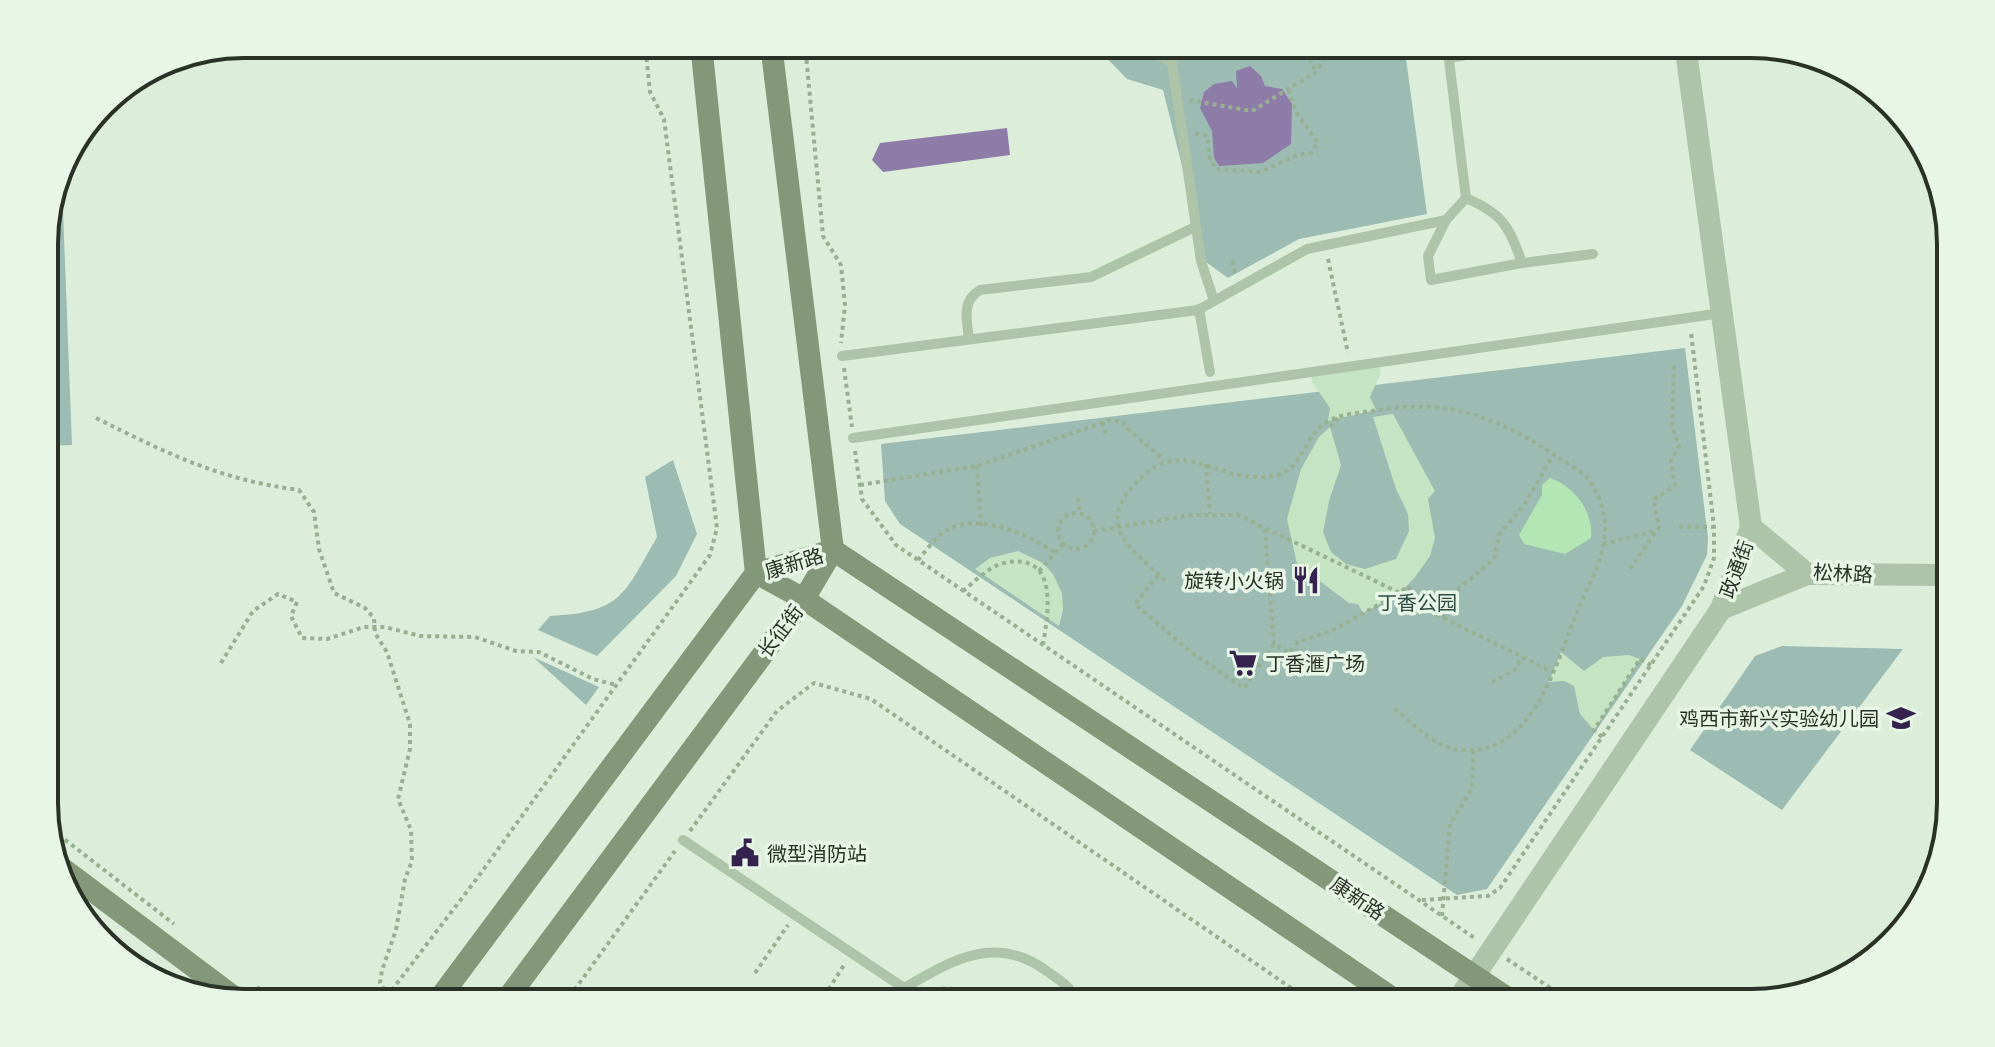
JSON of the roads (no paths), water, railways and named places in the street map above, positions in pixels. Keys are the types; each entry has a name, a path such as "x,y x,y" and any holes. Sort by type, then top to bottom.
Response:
{"main road":[{"path":"446,989 756,573 702,58"},
{"path":"773,58 833,550"},
{"name":"康新路","path":"756,573 833,550 1494,989"},
{"name":"长征街","path":"514,989 804,599 833,550"},
{"name":"康新路","path":"756,573 804,599 1379,989"},
{"path":"73,875 242,989"}],"street":[{"name":"政通街","path":"1465,989 1721,609 1751,527 1687,58"},
{"name":"松林路","path":"1751,527 1807,574 1937,575"},
{"path":"1721,609 1807,574"}],"lane":[{"path":"1164,58 1172,63 1195,227 1214,301"},
{"path":"1448,58 1466,198 1446,220 1428,256 1431,280 1593,254"},
{"path":"1466,198 1490,209 1509,227 1522,263"},
{"path":"842,356 1199,309 1307,249 1446,220"},
{"path":"969,339 966,306 972,295 980,290 1091,277 1195,227"},
{"path":"1199,309 1210,372"},
{"path":"853,438 1722,313"},
{"path":"683,840 904,988 951,963 989,950 1034,961 1070,989"}],"place":[{"name":"旋转小火锅","path":"1306,580"},
{"name":"丁香滙广场","path":"1243,663"},
{"name":"鸡西市新兴实验幼儿园","path":"1901,718"},
{"name":"微型消防站","path":"745,853"}],"park label":[{"name":"丁香公园","path":"1417,602"}]}
